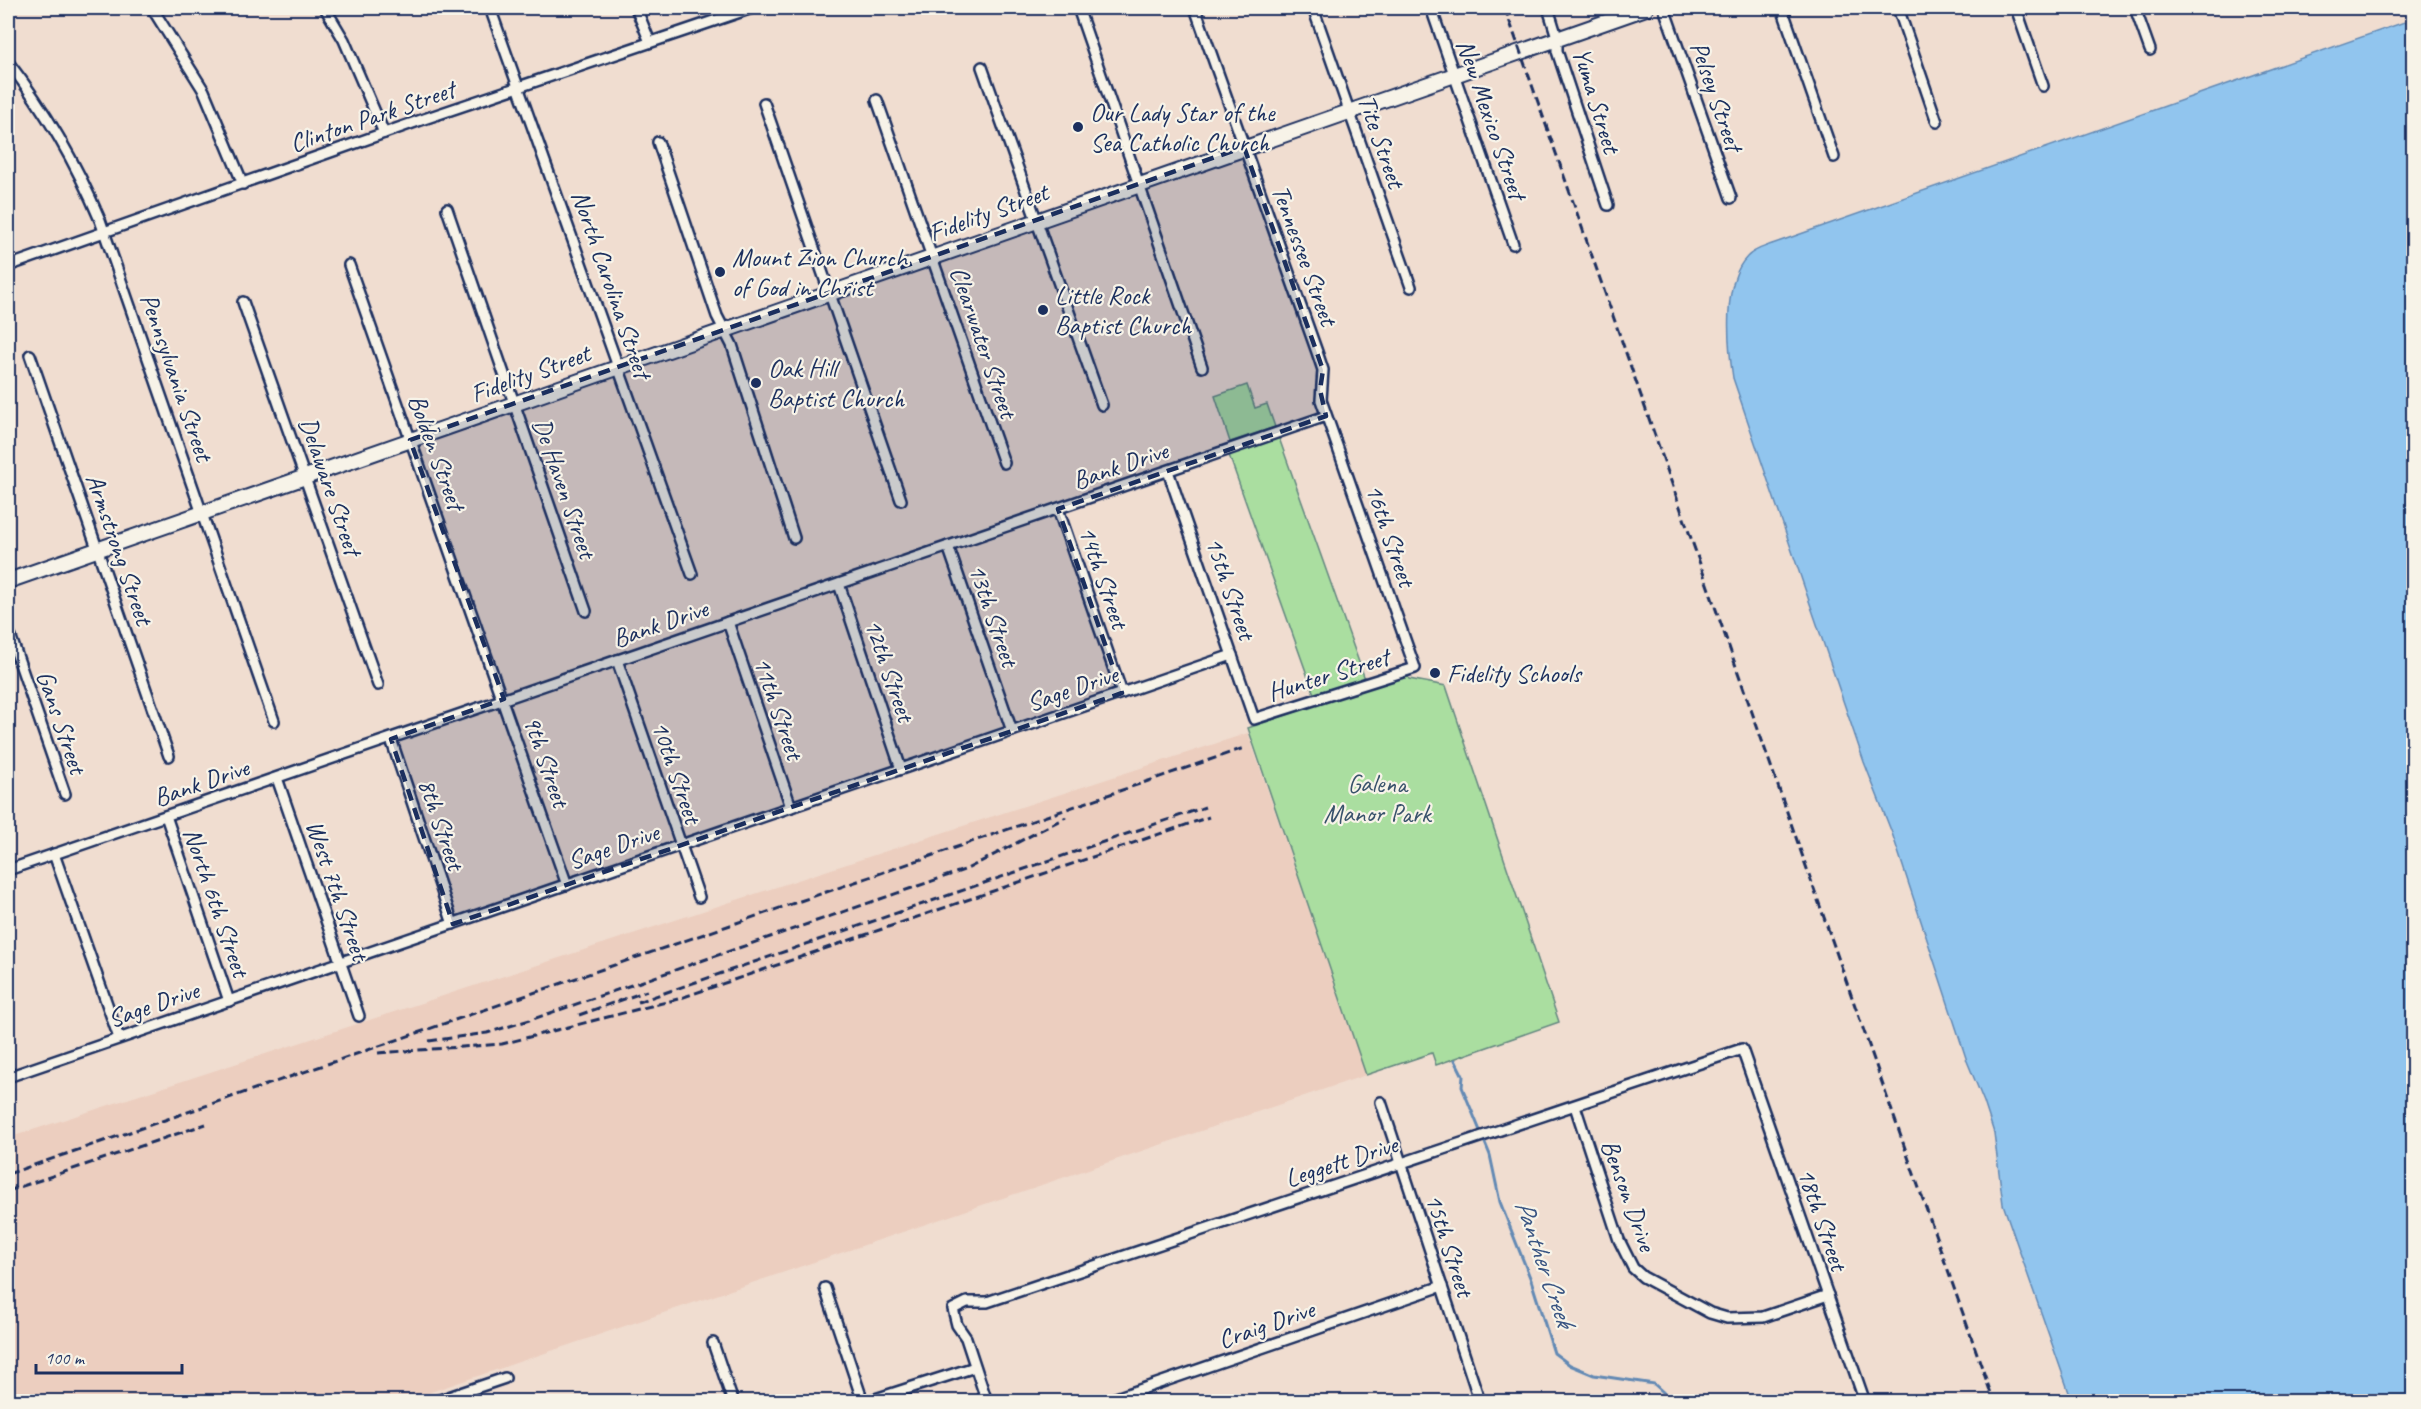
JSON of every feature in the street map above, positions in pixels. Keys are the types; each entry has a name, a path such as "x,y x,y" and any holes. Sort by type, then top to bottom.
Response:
{"main road":[{"name":"Fidelity Street","path":"8,581 1244,147 1455,76 1557,37 1646,8"}],"street":[{"path":"152,8 204,91 243,184"},
{"path":"325,8 344,40 384,133"},
{"name":"North Carolina Street","path":"490,8 692,574"},
{"path":"636,8 650,42"},
{"name":"Clinton Park Street","path":"8,266 519,86 752,8"},
{"path":"1078,8 1202,367"},
{"name":"Tennessee Street","path":"1195,8 1323,370 1321,400 1326,416"},
{"name":"Tite Street","path":"1313,8 1411,287"},
{"name":"New Mexico Street","path":"1431,8 1513,244"},
{"name":"Yuma Street","path":"1548,8 1557,37 1557,51 1608,205"},
{"name":"Pelsey Street","path":"1664,8 1731,198"},
{"path":"1782,8 1834,157"},
{"path":"1898,8 1937,122"},
{"path":"2016,8 2043,86"},
{"path":"2135,8 2151,50"},
{"name":"Pennsylvania Street","path":"8,62 31,92 71,156 104,232 274,721"},
{"path":"982,67 1102,405"},
{"name":"Clearwater Street","path":"877,100 1004,463"},
{"path":"764,104 901,500"},
{"path":"658,142 724,331 732,345 794,538"},
{"name":"De Haven Street","path":"447,209 586,611"},
{"name":"Bolden Street","path":"348,265 487,652"},
{"name":"Delaware Street","path":"243,302 378,685"},
{"name":"Armstrong Street","path":"30,355 170,756"},
{"name":"Bank Drive","path":"8,870 1326,416"},
{"name":"16th Street","path":"1326,416 1415,668"},
{"name":"15th Street","path":"1168,471 1254,719"},
{"name":"14th Street","path":"1058,509 1122,693"},
{"name":"13th Street","path":"948,546 1012,731"},
{"name":"12th Street","path":"839,584 901,769"},
{"name":"11th Street","path":"728,622 791,807"},
{"name":"Gans Street","path":"8,629 64,794"},
{"name":"9th Street","path":"487,652 567,885"},
{"name":"Sage Drive","path":"8,1075 1232,655"},
{"name":"10th Street","path":"617,660 699,897"},
{"name":"Hunter Street","path":"1254,719 1415,668"},
{"name":"8th Street","path":"391,739 453,924"},
{"name":"West 7th Street","path":"277,778 359,1016"},
{"name":"North 6th Street","path":"166,816 229,1001"},
{"path":"54,854 119,1038"},
{"name":"Leggett Drive","path":"975,1366 966,1338 957,1325 953,1309 967,1302 987,1302 1742,1049"},
{"name":"18th Street","path":"1742,1049 1865,1401"},
{"name":"15th Street","path":"1382,1102 1480,1401"},
{"name":"Benson Drive","path":"1575,1106 1619,1240 1633,1268 1642,1277 1699,1308 1727,1318 1762,1317 1828,1295"},
{"name":"Craig Drive","path":"1104,1401 1442,1286"},
{"path":"825,1288 865,1401 975,1366 987,1401"},
{"path":"712,1343 733,1401"},
{"path":"434,1401 505,1378"}],"highlighted area":[{"path":"1244,147 1323,370 1320,390 1326,416 1058,509 1122,693 453,924 391,739 504,699 410,440"}],"shaded area":[{"path":"1248,733 1366,1075 401,1402 8,1401 8,1138"}],"green space":[{"path":"1247,385 1255,408 1267,404 1275,427 1230,442 1215,396"},
{"path":"1279,438 1365,679 1315,697 1229,455"},
{"name":"Galena Manor Park","path":"1407,674 1409,679 1446,686 1559,1022 1436,1065 1432,1053 1366,1075 1248,728"}],"water":[{"path":"2413,19 2413,1401 2072,1401 2003,1204 1994,1133 1984,1102 1967,1061 1892,833 1864,762 1733,378 1729,332 1730,298 1739,268 1752,252"}],"waterway":[{"name":"Panther Creek","path":"1455,1060 1463,1076 1462,1087 1490,1155 1500,1202 1531,1280 1554,1353 1570,1365 1594,1375 1654,1384 1674,1402"}],"railway":[{"path":"1505,8 1994,1402"},
{"path":"8,1174 1244,748"},
{"path":"638,1002 1205,807"},
{"path":"429,1041 487,1033 533,1019 967,869 1066,817"},
{"path":"378,1053 502,1044 678,999 1209,817"},
{"path":"579,1015 647,991"},
{"path":"8,1191 206,1124"}],"place":[{"name":"Our Lady Star of the Sea Catholic Church","path":"1078,127"},
{"name":"Mount Zion Church of God in Christ","path":"720,272"},
{"name":"Little Rock Baptist Church","path":"1043,310"},
{"name":"Oak Hill Baptist Church","path":"756,383"},
{"name":"Fidelity Schools","path":"1435,673"}]}
